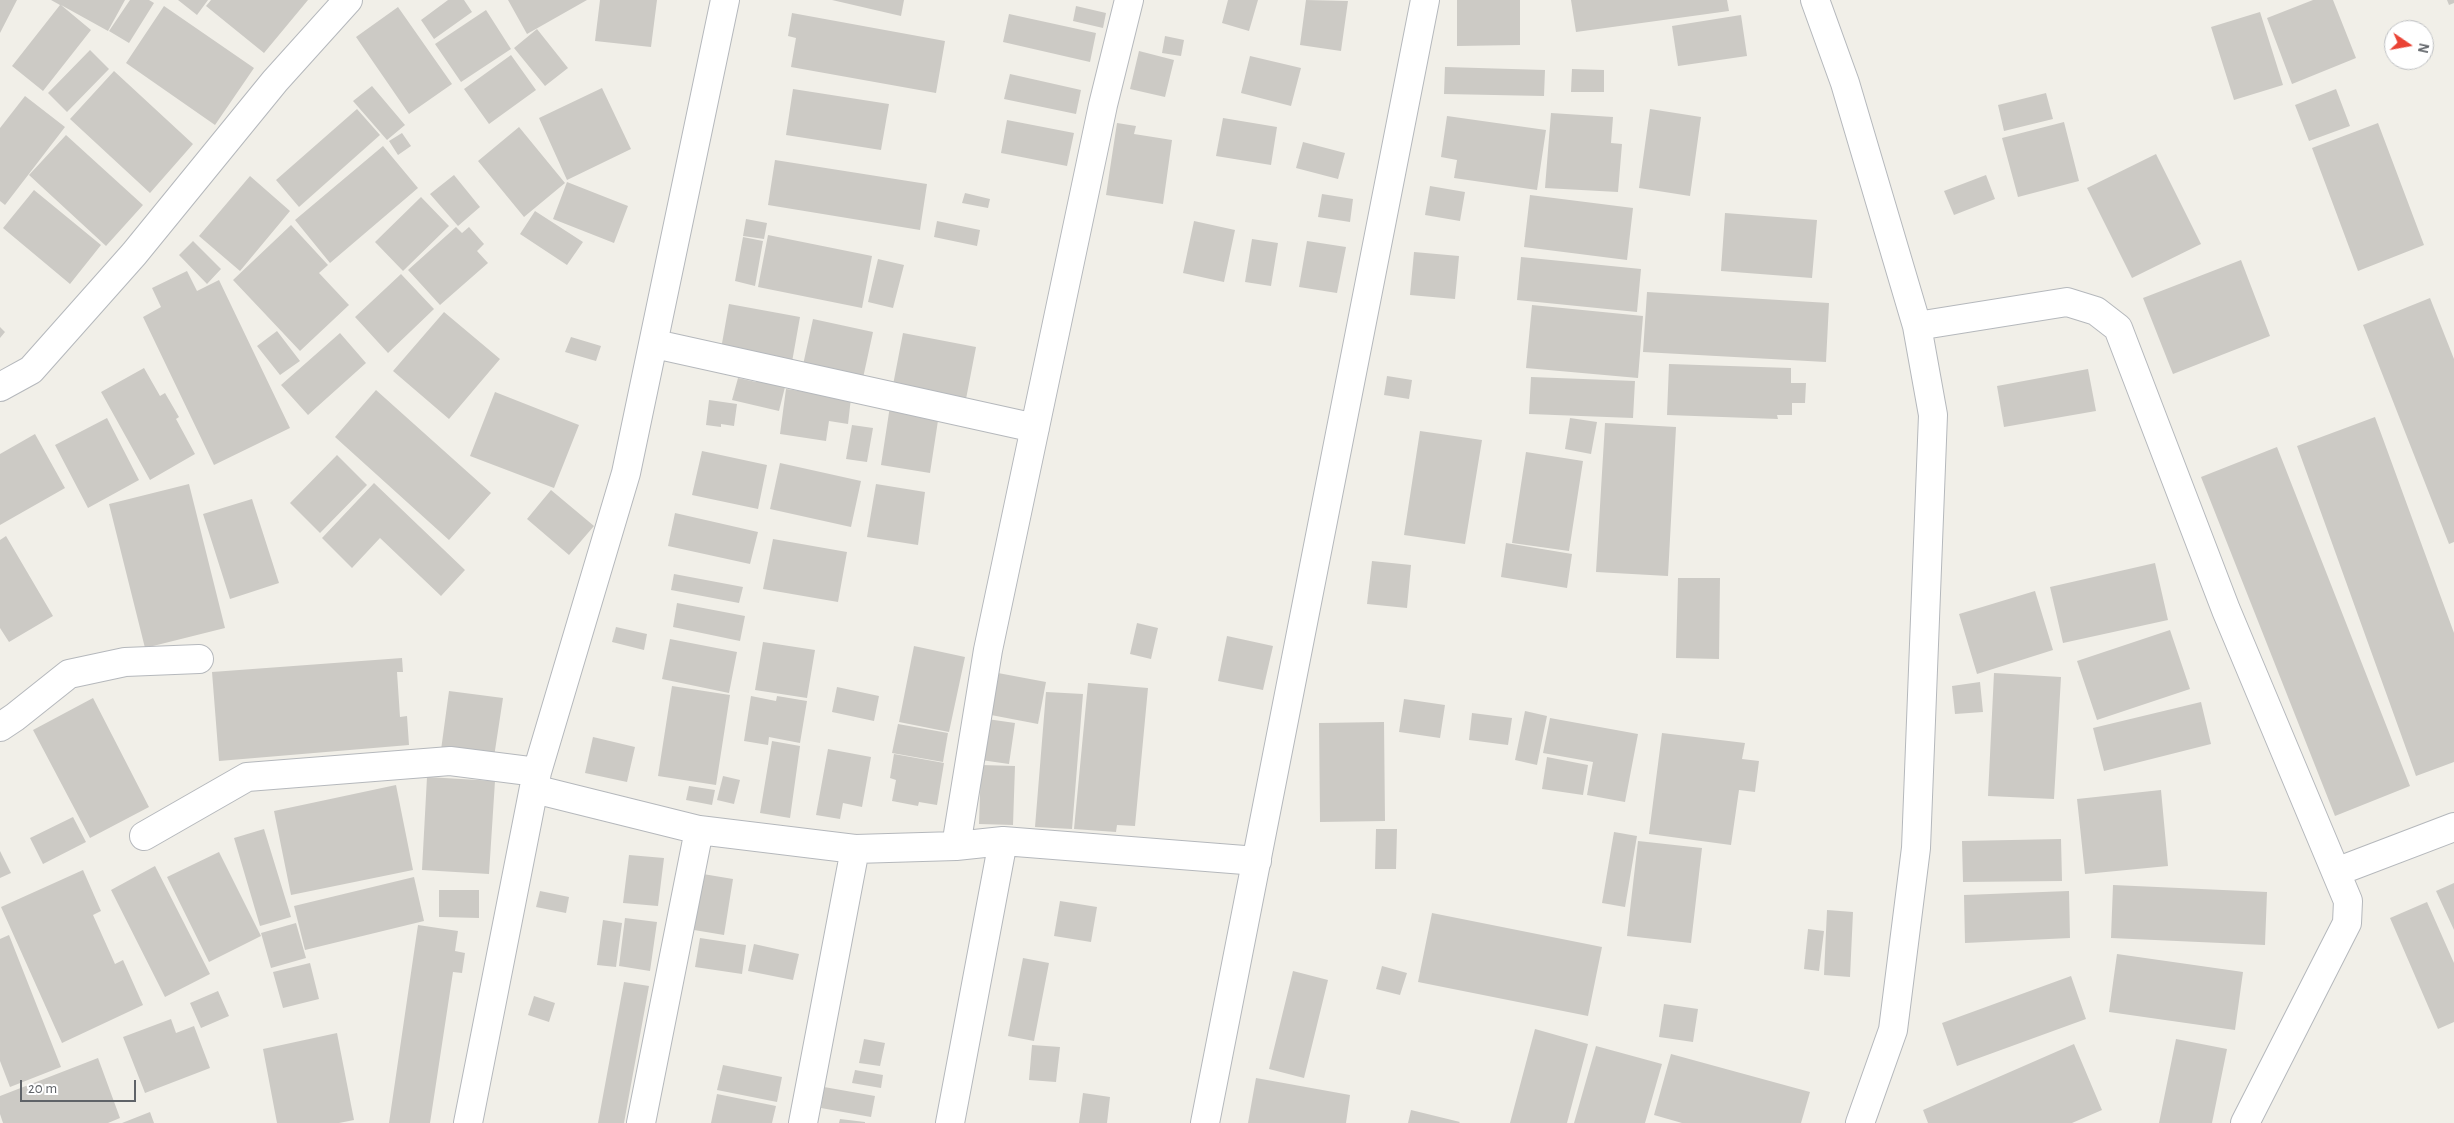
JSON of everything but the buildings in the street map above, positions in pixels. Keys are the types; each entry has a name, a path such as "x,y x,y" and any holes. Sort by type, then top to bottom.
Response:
{"street":[{"path":"0,387 31,370 134,254 275,81 348,0"},
{"path":"468,1123 536,780 626,473 725,0"},
{"path":"956,846 988,650 1101,114 1128,0"},
{"path":"1205,1123 1425,0"},
{"path":"1815,0 1845,83 1917,326 1933,415 1916,848 1893,1030 1860,1123"},
{"path":"1917,326 2067,302 2096,311 2118,328 2226,610 2348,901 2347,923 2245,1123"},
{"path":"654,344 1034,428"},
{"path":"0,726 15,717 69,674 125,662 199,658"},
{"path":"144,836 246,777 450,761 536,780 699,830 855,848 956,846 1003,841 1257,861"},
{"path":"2336,872 2454,827"},
{"path":"641,1123 699,830"},
{"path":"950,1123 1003,841"},
{"path":"803,1123 855,848"}]}
